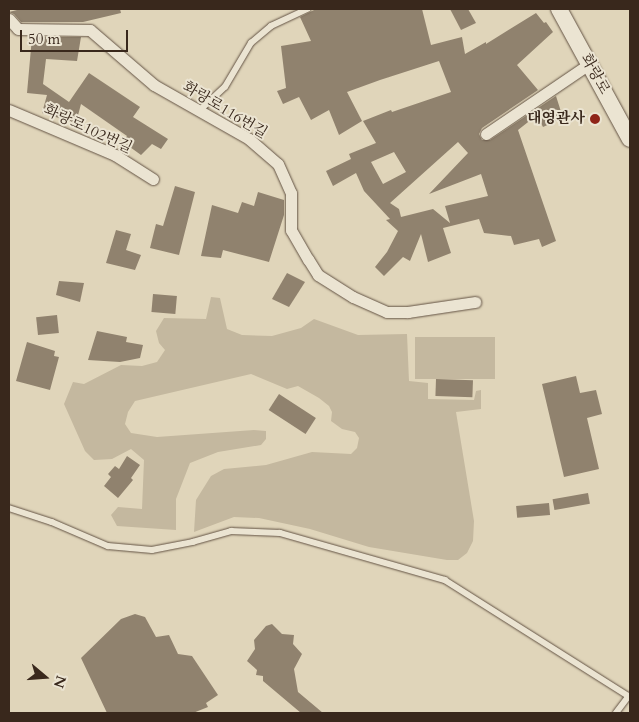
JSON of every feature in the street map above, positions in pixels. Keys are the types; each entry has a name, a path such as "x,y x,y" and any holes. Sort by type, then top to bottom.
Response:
{"main road":[{"name":"화랑로","path":"559,9 630,139"}],"street":[{"name":"화랑로116번길","path":"9,19 18,29 90,30 154,85 249,139 278,164 291,193 291,230 318,274 353,298 387,312 408,312 475,302"},
{"path":"486,134 589,64"},
{"name":"화랑로102번길","path":"9,110 115,155 153,179"}],"lane":[{"path":"199,111 225,87 251,43 271,26 307,9"},
{"path":"9,508 57,524 108,546 152,550 188,543 231,531 280,532 445,580 629,697 616,713"}],"shaded area":[{"path":"211,297 220,298 227,329 242,335 272,336 301,328 314,319 358,335 407,334 409,381 428,383 428,399 474,400 476,391 481,390 481,409 456,412 474,521 473,541 467,553 458,560 447,560 369,547 310,529 259,518 234,517 194,532 196,500 211,476 224,469 266,465 312,452 351,454 357,448 359,438 355,432 342,429 331,421 332,412 329,406 319,398 298,386 287,389 251,374 135,401 128,412 125,424 131,433 157,437 254,430 266,431 266,439 261,445 218,452 190,463 176,499 176,530 117,526 111,515 118,507 142,509 144,460 131,449 112,459 94,460 85,451 64,404 73,382 84,384 121,365 142,366 157,362 165,350 159,343 156,331 164,318 206,319"},
{"path":"415,337 495,337 495,379 415,379"}],"building":[{"path":"21,9 120,9 121,13 83,22 21,22 14,14 9,12"},
{"path":"316,9 422,9 431,45 462,37 465,54 486,42 486,44 536,13 553,32 517,65 538,90 482,128 479,134 482,140 490,140 556,96 563,118 543,127 537,115 518,130 556,241 542,247 539,239 514,245 511,236 484,233 479,219 443,228 451,253 428,262 421,234 410,261 403,257 384,276 375,267 387,252 398,231 386,220 390,219 364,191 356,173 333,186 326,171 351,159 349,154 376,143 363,121 391,110 392,112 451,92 439,61 347,92 362,121 339,135 329,110 311,120 299,97 283,104 277,91 286,88 281,46 311,41 300,17","holes":["458,142 468,153 429,194 481,174 488,196 445,206 450,223 433,209 401,217 399,209 390,203","394,152 406,172 383,184 371,162"]},
{"path":"450,9 468,9 476,23 461,30"},
{"path":"32,37 81,37 77,61 46,59 43,84 69,102 89,73 140,107 133,117 168,139 161,149 152,144 141,155 123,142 127,136 81,104 76,123 42,113 47,95 27,93"},
{"path":"175,186 195,192 179,255 150,248 156,224 163,226"},
{"path":"258,192 284,200 284,215 269,262 223,250 221,258 201,256 212,205 238,213 242,202 254,206"},
{"path":"116,230 131,234 126,250 141,255 135,270 106,263"},
{"path":"287,273 305,282 289,307 272,299"},
{"path":"59,281 84,283 80,302 56,295"},
{"path":"153,294 177,296 175,314 151,312"},
{"path":"57,315 59,333 38,335 36,317"},
{"path":"97,331 127,337 126,342 143,345 140,358 120,362 88,360"},
{"path":"27,342 55,351 54,356 59,357 50,390 16,381"},
{"path":"576,376 580,393 596,390 602,414 587,418 599,469 564,477 542,384"},
{"path":"436,379 473,380 472,397 435,396"},
{"path":"279,394 316,418 306,434 269,410"},
{"path":"127,456 140,465 131,478 133,480 118,498 104,486 111,477 108,474 115,466 119,469"},
{"path":"588,493 590,504 554,510 553,499"},
{"path":"549,503 550,515 517,518 516,506"},
{"path":"135,614 145,617 156,637 169,635 178,654 192,656 218,695 206,703 208,707 193,713 107,713 81,658 121,619"},
{"path":"272,624 282,634 294,635 293,644 302,654 294,669 298,692 323,713 301,713 263,681 263,676 256,675 257,670 247,661 255,649 254,640 266,626"}],"place":[{"name":"대영관사","path":"595,119"}]}
